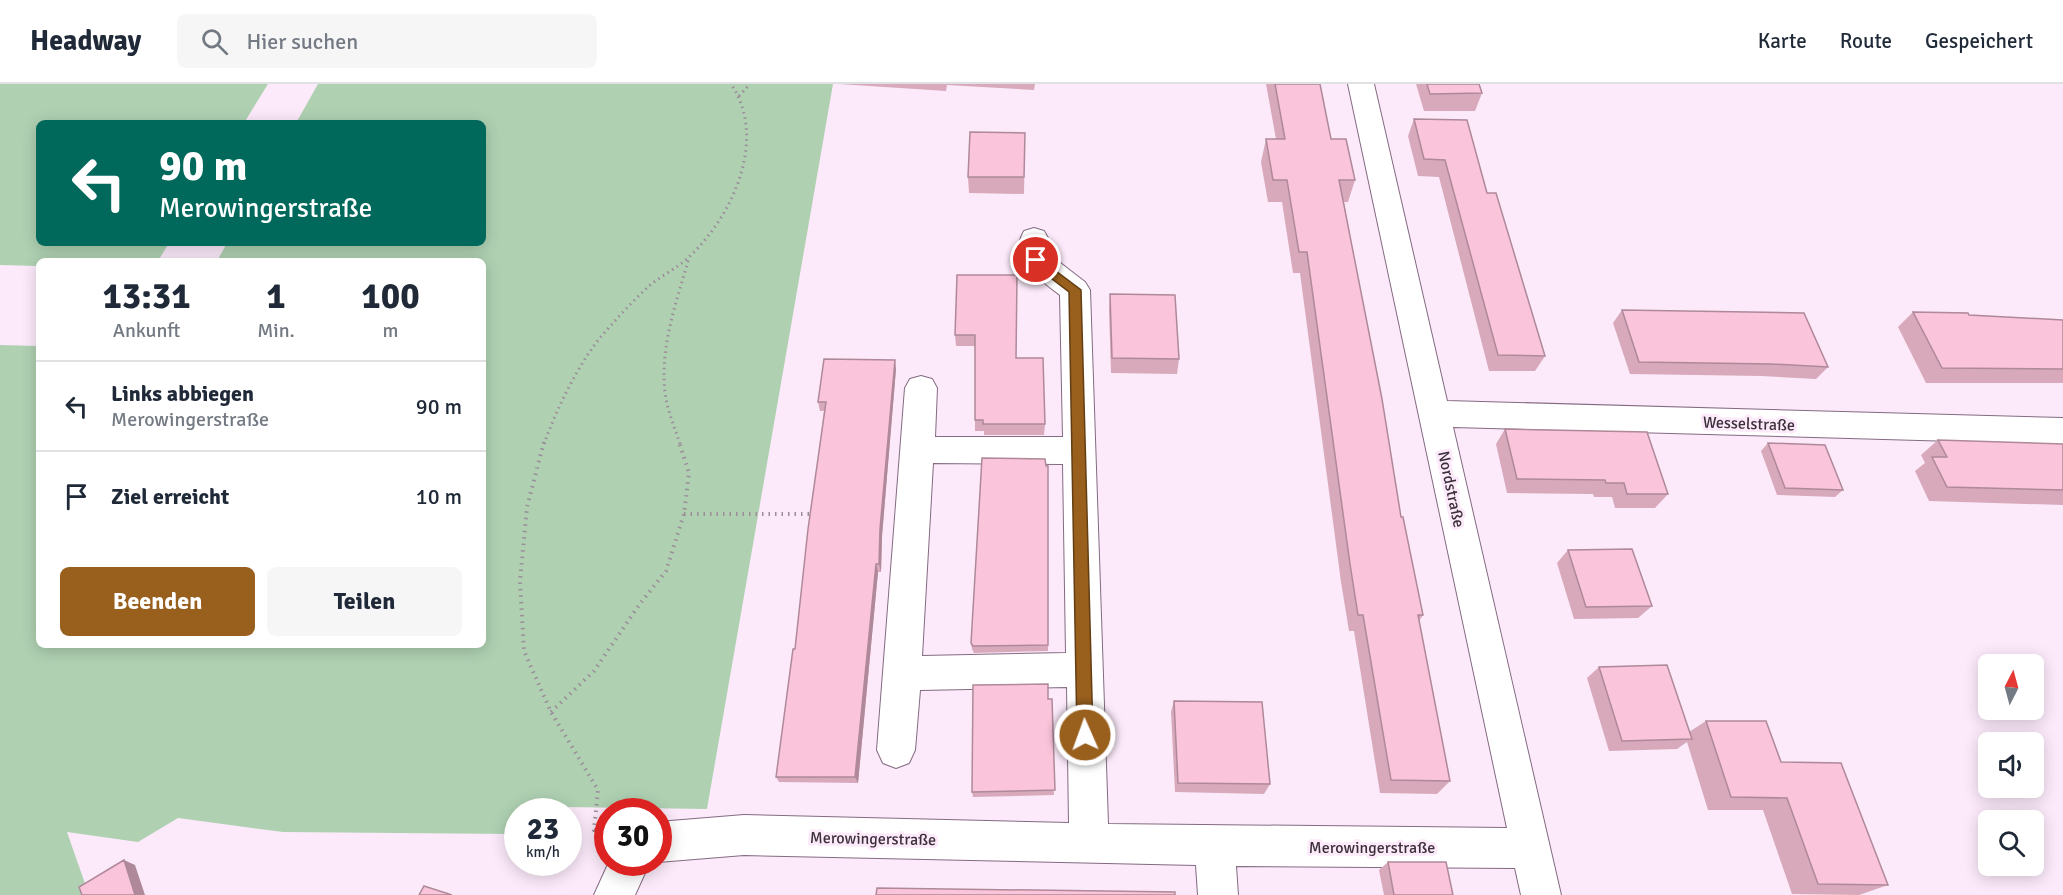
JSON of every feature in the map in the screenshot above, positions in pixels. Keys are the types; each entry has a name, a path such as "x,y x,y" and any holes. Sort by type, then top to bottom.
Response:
{"street":[{"name":"Nordstraße","path":"1361,84 1541,895"},
{"path":"1034,238 1036,260 1075,290 1089,843"},
{"path":"896,750 921,388"},
{"name":"Wesselstraße","path":"1436,414 2063,432"},
{"path":"918,450 1080,451"},
{"path":"903,673 1083,670"},
{"name":"Merowingerstraße","path":"672,841 744,835 1214,846 1530,848"},
{"path":"1214,846 1218,895"},
{"path":"614,895 623,876"}],"path":[{"path":"597,798 598,790 551,712 524,651 519,581 527,507 544,442 579,370 603,334 650,285 689,257 716,226 740,180 747,143 745,115 739,96 731,84"},
{"path":"739,96 750,84"},
{"path":"551,712 594,670 639,605 666,571 684,514 689,473 666,399 665,356 672,316 689,257"},
{"path":"684,514 821,514"}],"green space":[{"path":"0,84 268,84 246,120 36,120 36,246 167,246 160,258 36,258 36,266 0,265"},
{"path":"318,84 833,84 707,809 672,809 672,798 594,798 594,807 582,807 582,798 504,798 504,834 283,832 178,818 138,842 67,832 89,895 0,895 0,345 36,346 36,648 486,648 486,258 219,258 225,246 486,246 486,120 298,120"}],"building":[{"path":"1275,84 1320,84 1331,139 1346,139 1355,180 1339,180 1382,399 1401,517 1403,517 1423,615 1418,615 1450,781 1391,780 1363,615 1358,615 1307,252 1299,252 1287,180 1273,180 1266,139 1285,139"},
{"path":"1427,84 1479,84 1482,93 1430,94"},
{"path":"1414,119 1467,120 1487,193 1496,193 1545,356 1498,355 1445,160 1424,159"},
{"path":"970,132 1025,133 1024,177 968,177"},
{"path":"957,275 1017,275 1016,358 1043,358 1045,424 983,424 983,420 975,420 975,335 955,335"},
{"path":"1110,294 1175,295 1179,359 1112,358"},
{"path":"1622,310 1804,313 1828,367 1639,362"},
{"path":"1913,312 1968,313 1969,315 2063,320 2063,369 1942,368"},
{"path":"824,359 895,360 879,564 876,564 855,777 776,777 793,649 795,649 808,529 826,402 818,402"},
{"path":"1505,429 1647,432 1668,494 1627,494 1624,483 1606,483 1605,480 1517,479"},
{"path":"1938,440 2063,444 2063,490 1947,487 1932,457 1947,457"},
{"path":"1768,443 1825,445 1843,490 1785,488"},
{"path":"982,458 1045,459 1046,466 1048,466 1048,645 973,646 971,643"},
{"path":"1632,549 1652,606 1586,607 1568,550"},
{"path":"1667,665 1692,739 1622,741 1599,667"},
{"path":"1048,684 1048,699 1052,699 1055,790 972,792 973,685"},
{"path":"1174,701 1262,702 1270,784 1178,783"},
{"path":"1706,721 1766,721 1781,762 1841,763 1888,885 1818,884 1787,798 1731,797"},
{"path":"124,860 135,895 82,895 79,887"},
{"path":"1388,862 1446,862 1453,895 1394,895"},
{"path":"424,886 452,895 419,895"},
{"path":"877,888 1175,892 1175,895 876,895"}],"route":[{"path":"1036,260 1075,290 1085,735"}]}
